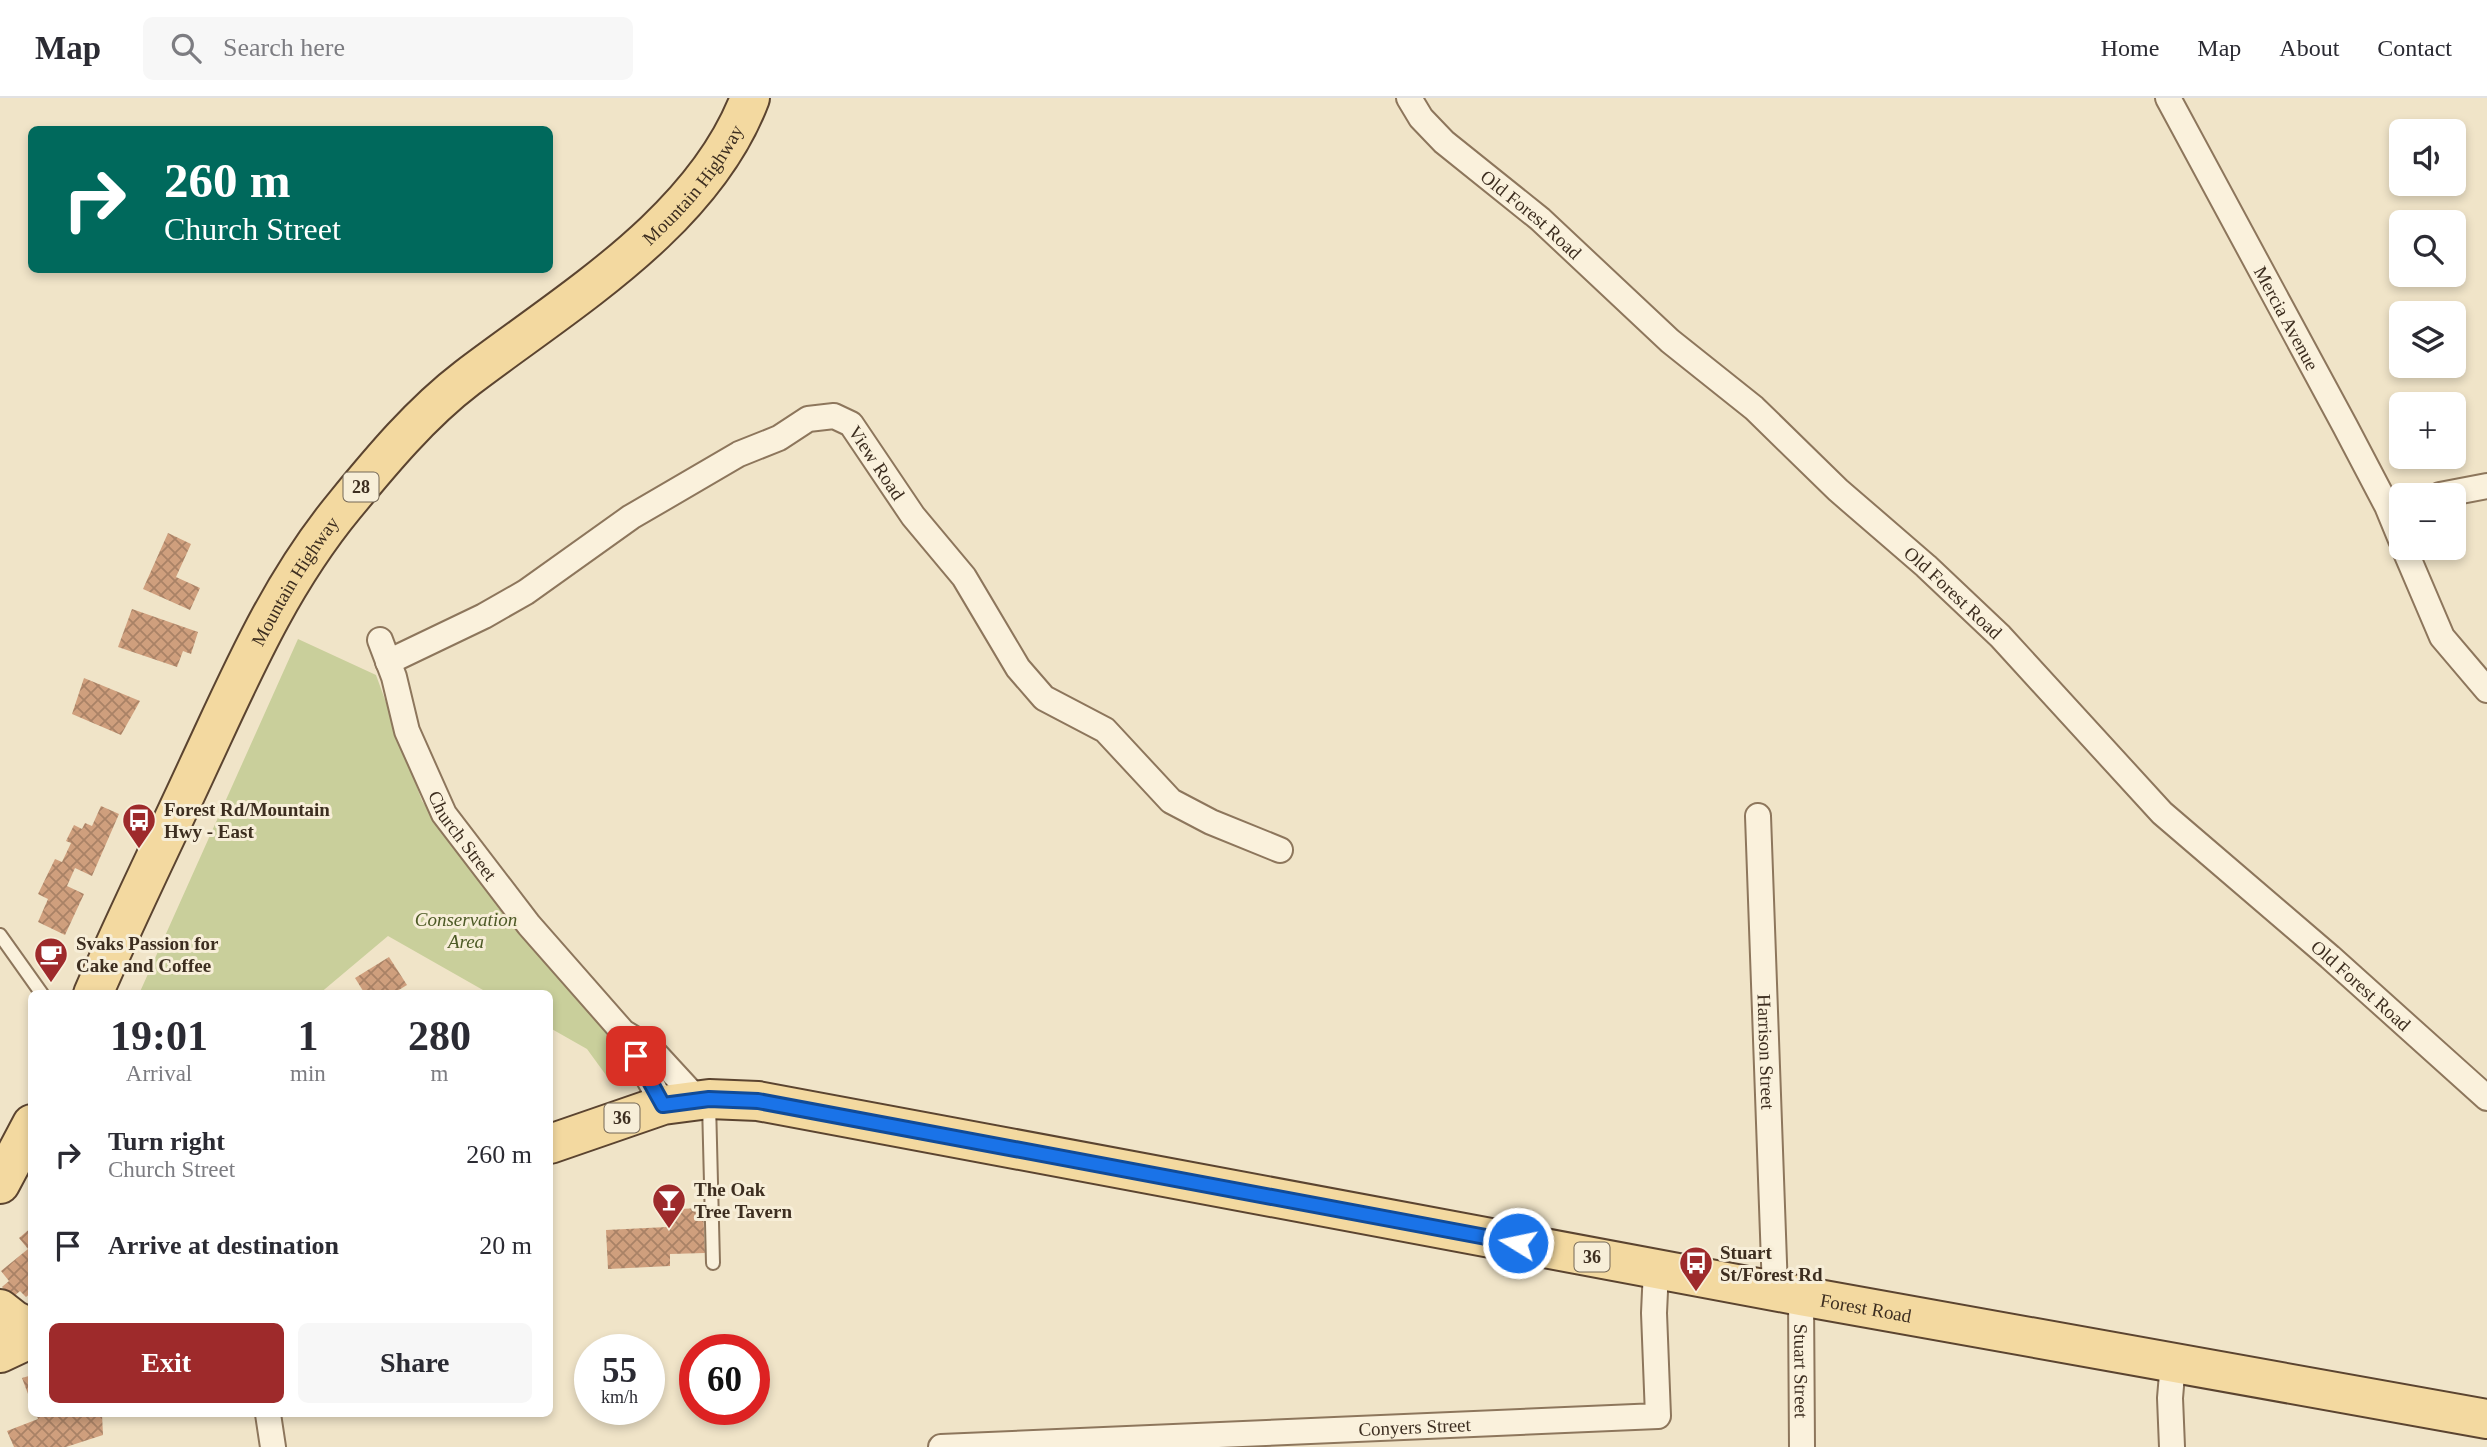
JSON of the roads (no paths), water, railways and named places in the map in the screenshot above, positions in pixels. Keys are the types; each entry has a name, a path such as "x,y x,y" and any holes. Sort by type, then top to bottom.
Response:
{"main road":[{"name":"Mountain Highway","path":"95,990 253,651 289,582 314,545 345,505 435,406 466,379 629,256 671,216 709,171 738,128 750,98"},
{"name":"Forest Road","path":"553,1143 690,1101 758,1101 1656,1269 2487,1419"},
{"path":"1,1187 28,1132"},
{"path":"0,1353 18,1325"}],"street":[{"name":"Old Forest Road","path":"1409,98 1421,118 1444,142 1540,219 1670,341 1754,408 1838,490 1936,574 2000,636 2162,813 2330,957 2487,1098"},
{"name":"Mercia Avenue","path":"2168,98 2389,495"},
{"name":"View Road","path":"384,651 484,616 526,592 631,517 739,454 779,438 808,419 834,415 851,424 913,516 964,577 1018,668 1044,698 1105,730 1171,801 1211,822 1280,850"},
{"path":"2466,490 2487,486"},
{"path":"2409,560 2442,637 2487,690"},
{"name":"Church Street","path":"384,651 407,731 444,814 529,925 623,1032 690,1101"},
{"name":"Harrison Street","path":"1758,816 1788,1293"},
{"name":"Church Street","path":"623,1032 651,1049 690,1101"},
{"name":"Conyers Street","path":"941,1447 1657,1416 1654,1312 1656,1269"},
{"name":"Stuart Street","path":"1788,1293 1802,1447"},
{"path":"2172,1447 2170,1398 2174,1362"},
{"path":"268,1417 273,1447"}],"lane":[{"path":"0,935 39,990"},
{"path":"690,1101 713,1263"}],"place":[{"name":"Forest Rd/Mountain Hwy - East","path":"139,850"},
{"name":"Svaks Passion for Cake and Coffee","path":"51,984"},
{"name":"The Oak Tree Tavern","path":"669,1230"},
{"name":"Stuart St/Forest Rd","path":"1696,1293"}],"park label":[{"name":"Conservation Area","path":"466,930"}]}
